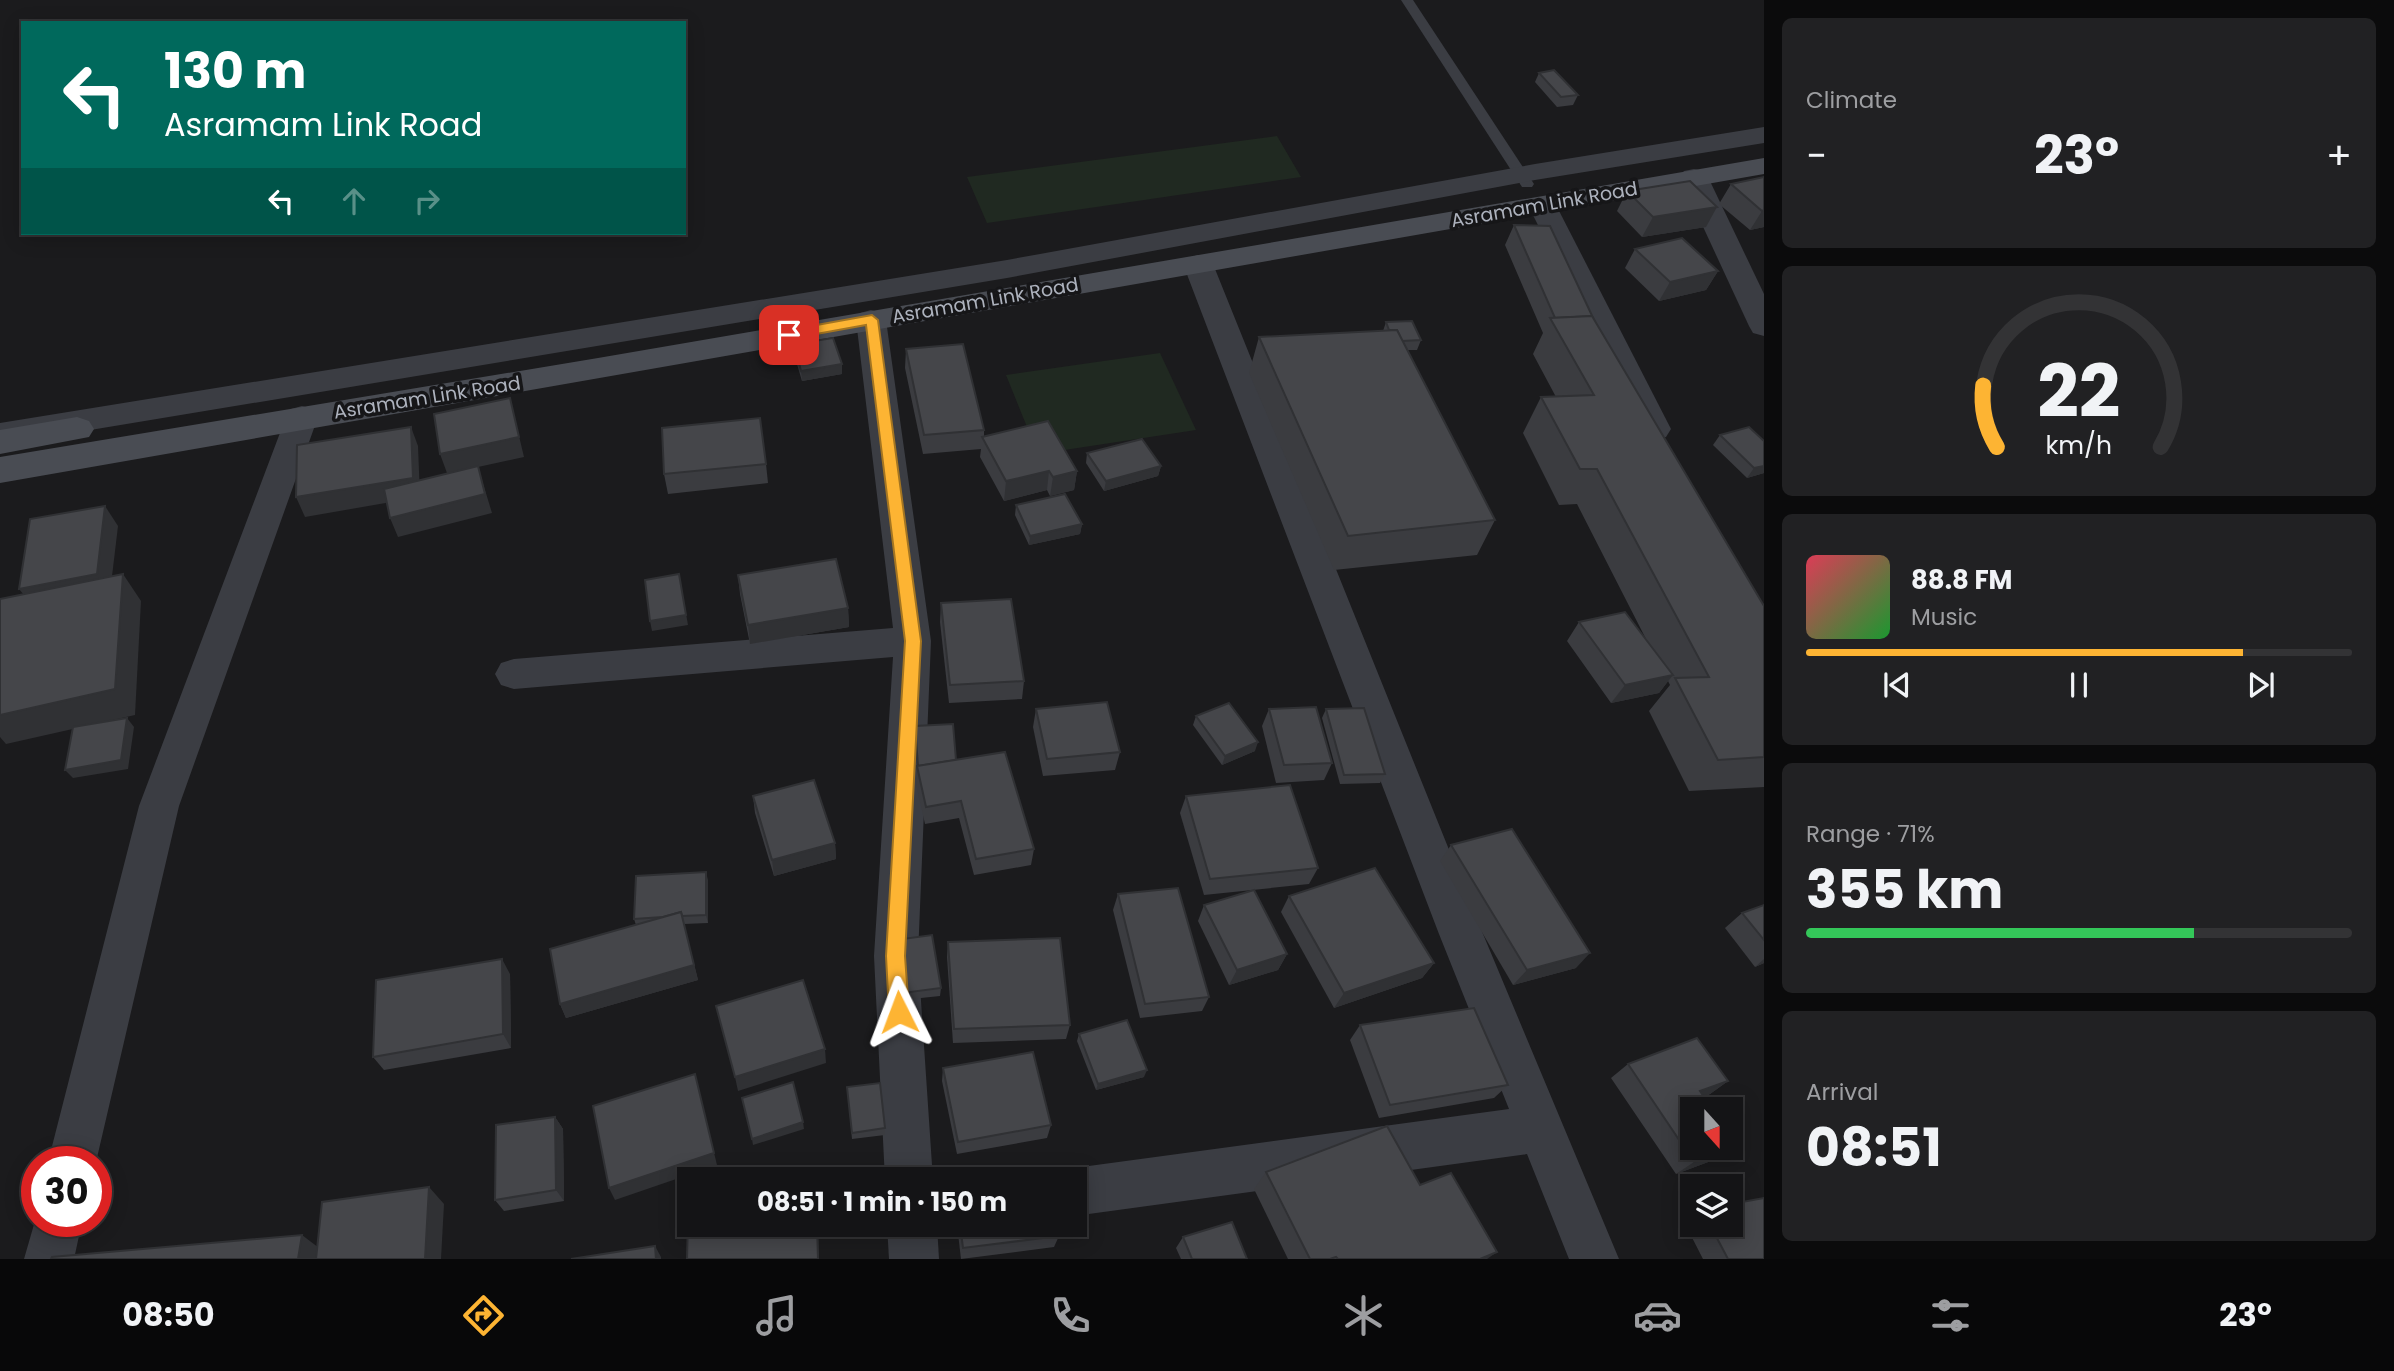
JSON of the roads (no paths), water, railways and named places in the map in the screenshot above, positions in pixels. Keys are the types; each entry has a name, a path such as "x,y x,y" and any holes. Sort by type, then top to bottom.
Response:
{"main road":[{"name":"Asramam Link Road","path":"0,470 1198,264 1534,195 1764,144"},
{"name":"Asramam Link Road","path":"0,442 1534,195 1694,177 1764,166"}],"street":[{"path":"0,434 1007,269 1535,172 1764,135"},
{"path":"1694,177 1764,326"},
{"path":"1534,195 1665,450"},
{"path":"1198,264 1461,934 1594,1259"},
{"path":"872,320 913,641 896,956 908,1167"},
{"path":"76,1146 159,806 303,418"},
{"path":"514,674 913,641"},
{"path":"1087,1190 1541,1128"},
{"path":"48,1259 54,1237"},
{"path":"913,1237 914,1259"}],"lane":[{"path":"1407,0 1534,195"}]}
